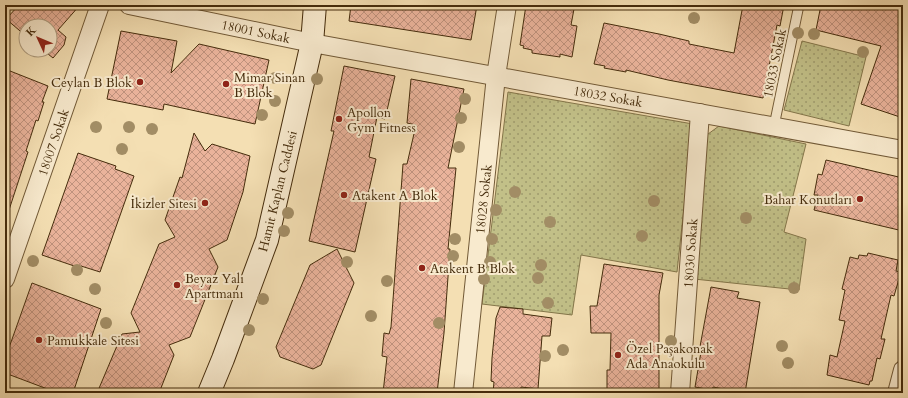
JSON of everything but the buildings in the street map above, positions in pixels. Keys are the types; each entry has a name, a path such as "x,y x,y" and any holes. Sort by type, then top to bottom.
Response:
{"main road":[{"name":"Hamit Kaplan Caddesi","path":"209,393 267,240 312,43 315,5"}],"street":[{"name":"18007 Sokak","path":"5,279 100,5"},
{"name":"18001 Sokak","path":"129,5 312,43"},
{"name":"18028 Sokak","path":"463,393 496,76 506,5"},
{"name":"18032 Sokak","path":"312,43 903,150"},
{"name":"18030 Sokak","path":"680,393 700,113"},
{"path":"897,393 903,370"}],"lane":[{"name":"18033 Sokak","path":"774,126 799,5"}],"shaded area":[{"path":"802,41 866,57 849,126 784,110"},
{"path":"508,92 693,124 677,272 581,255 572,315 482,304"},
{"path":"719,126 806,144 784,232 806,239 799,290 694,279 704,137"}],"place":[{"name":"Ceylan B Blok","path":"140,82"},
{"name":"Mimar Sinan B Blok","path":"226,84"},
{"name":"Apollon Gym Fitness","path":"339,119"},
{"name":"Atakent A Blok","path":"344,195"},
{"name":"Bahar Konutları","path":"860,199"},
{"name":"İkizler Sitesi","path":"205,203"},
{"name":"Atakent B Blok","path":"422,268"},
{"name":"Beyaz Yalı Apartmanı","path":"177,285"},
{"name":"Pamukkale Sitesi","path":"39,340"},
{"name":"Özel Paşakonak Ada Anaokulu","path":"618,355"}]}
